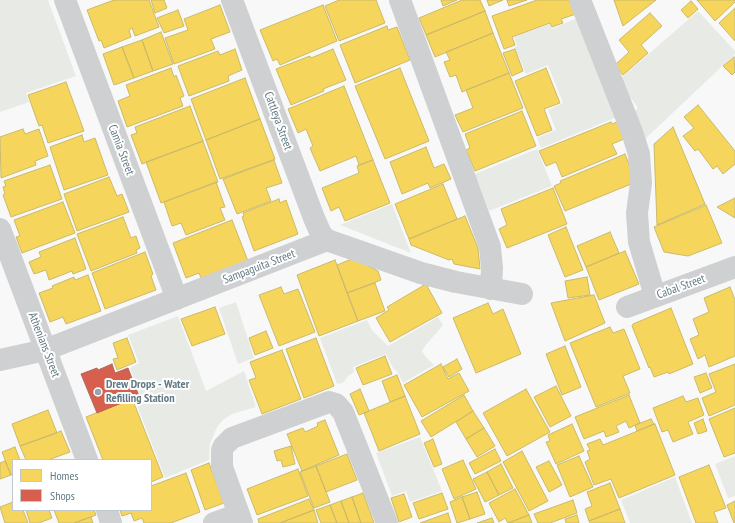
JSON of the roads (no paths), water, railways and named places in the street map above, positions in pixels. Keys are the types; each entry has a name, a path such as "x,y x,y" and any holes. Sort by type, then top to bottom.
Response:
{"street":[{"name":"Camia Street","path":"65,0 177,299"},
{"name":"Cattleya Street","path":"232,0 314,218 321,234 327,240"},
{"path":"400,0 490,247 492,268 491,289"},
{"path":"580,0 632,132 639,154 641,182 637,212 639,242 655,296"},
{"name":"Athenians Street","path":"0,229 87,459"},
{"name":"Sampaguita Street","path":"0,360 45,350 327,240"},
{"path":"327,240 421,273 456,282 522,294"},
{"name":"Cabal Street","path":"627,307 735,267"},
{"path":"214,523 241,519 222,468 222,450 224,446 232,438 329,402 336,404 343,412 387,523"},
{"path":"106,511 112,523"}],"place":[{"name":"Drew Drops - Water Refilling Station","path":"98,392"}]}
